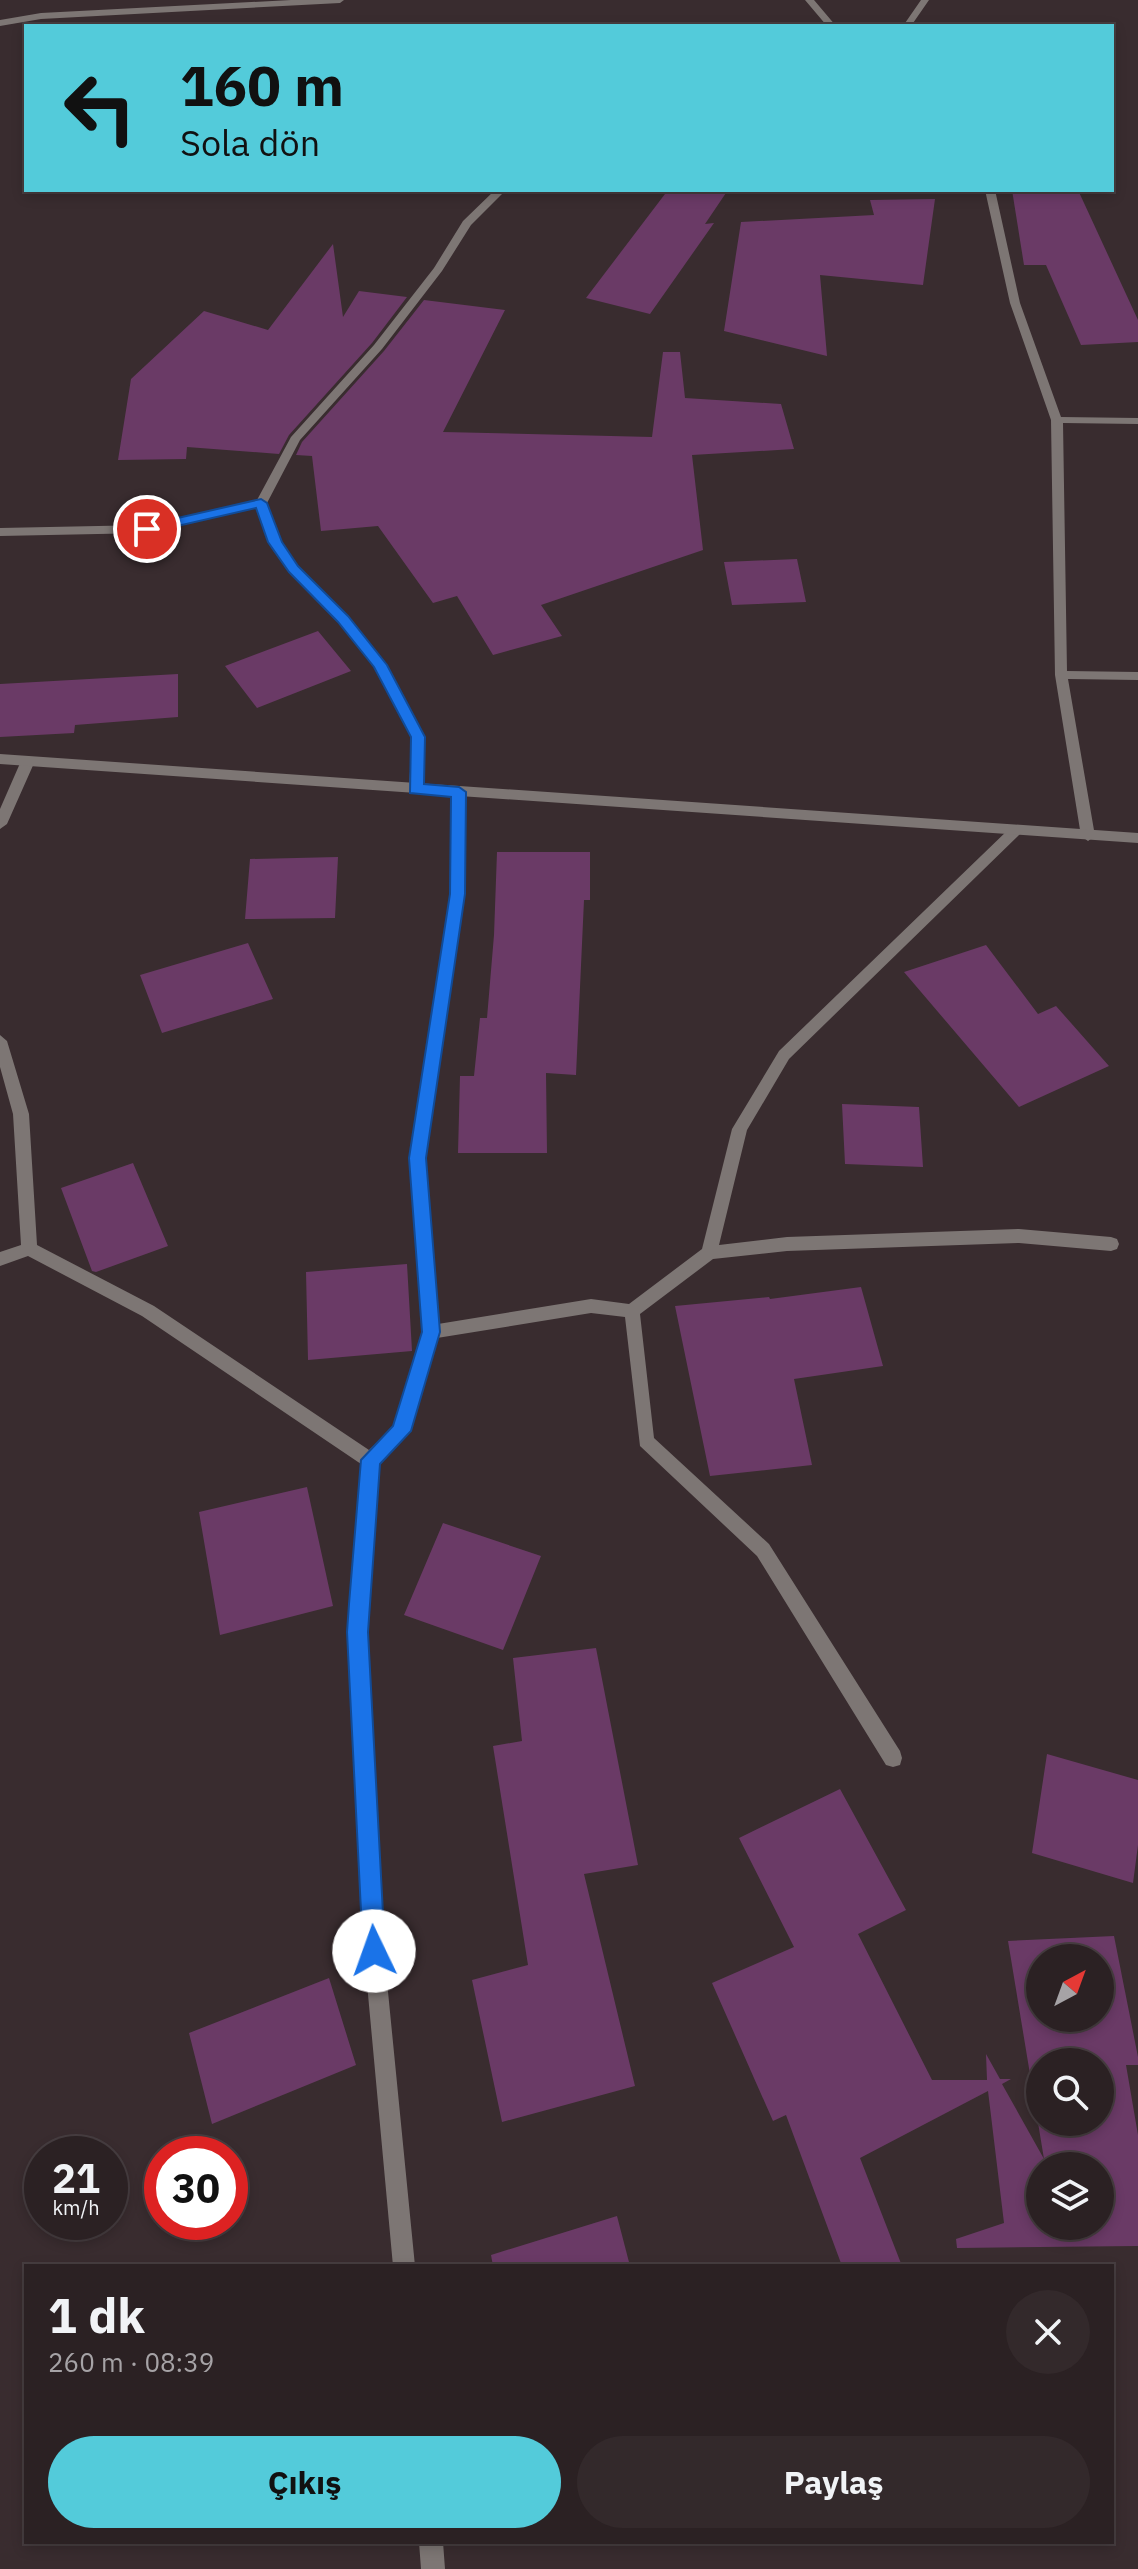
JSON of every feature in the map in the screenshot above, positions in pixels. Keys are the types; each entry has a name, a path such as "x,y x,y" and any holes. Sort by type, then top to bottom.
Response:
{"street":[{"path":"0,23 41,16 340,0"},
{"path":"809,0 830,24"},
{"path":"908,24 925,0"},
{"path":"416,789 418,737 380,665 343,619 293,569 275,542 261,503 295,439 378,347 438,269 467,223 499,192"},
{"path":"990,192 1015,303 1057,420 1061,675 1088,836"},
{"path":"1057,420 1138,421"},
{"path":"0,532 147,529 261,503"},
{"path":"1061,675 1138,676"},
{"path":"0,759 1138,838"},
{"path":"0,824 28,761"},
{"path":"404,2264 374,1951 358,1632 370,1460 401,1431 431,1332 417,1158 458,894 459,792"},
{"path":"709,1253 740,1129 784,1055 1015,831"},
{"path":"0,1041 21,1114 29,1249"},
{"path":"431,1332 591,1306 632,1311 709,1253 787,1244 1019,1236 1111,1244"},
{"path":"0,1259 29,1249 148,1311 370,1460"},
{"path":"632,1311 646,1441 763,1550 893,1758"},
{"path":"431,2544 433,2569"}],"building":[{"path":"666,192 727,192 705,224 714,223 650,314 586,298"},
{"path":"1012,192 1079,192 1138,320 1138,342 1081,345 1046,265 1024,265"},
{"path":"935,199 923,285 820,275 827,356 724,331 741,222 874,215 870,200"},
{"path":"333,244 343,317 359,291 407,297 372,343 289,435 279,454 187,447 186,459 118,460 131,379 204,311 268,330"},
{"path":"424,300 505,310 443,432 652,437 663,352 680,352 685,398 781,404 794,449 692,455 703,550 541,605 562,636 493,655 457,596 433,603 378,526 321,531 312,456 296,455 302,442 384,351"},
{"path":"797,559 806,602 732,605 724,562"},
{"path":"318,631 351,671 257,708 225,666"},
{"path":"178,674 178,717 75,725 74,733 0,737 0,684"},
{"path":"497,852 590,852 590,900 584,900 576,1075 546,1073 547,1153 458,1153 460,1076 474,1076 480,1018 487,1018"},
{"path":"338,857 335,918 245,919 250,859"},
{"path":"248,943 273,999 162,1033 140,975"},
{"path":"986,945 1038,1014 1056,1006 1109,1066 1019,1107 904,972"},
{"path":"842,1104 919,1107 923,1167 845,1164"},
{"path":"133,1163 168,1246 92,1271 61,1188"},
{"path":"407,1264 412,1351 308,1360 306,1272"},
{"path":"861,1287 883,1366 794,1379 812,1465 710,1476 675,1306 770,1299"},
{"path":"307,1487 333,1606 220,1635 199,1512"},
{"path":"443,1523 541,1556 503,1650 404,1615"},
{"path":"596,1648 638,1865 584,1874 635,2086 502,2122 472,1980 528,1965 493,1746 522,1741 513,1658"},
{"path":"1047,1754 1138,1780 1138,1845 1133,1883 1032,1853"},
{"path":"840,1789 906,1910 858,1934 932,2080 987,2080 986,2054 1000,2079 1011,2079 1002,2084 1026,2127 1026,2136 1031,2136 1040,2152 1026,2152 1026,2240 1114,2240 1114,2152 1043,2152 1040,2136 1114,2136 1114,2048 1026,2050 1008,1941 1114,1936 1138,2057 1138,2065 1126,2065 1138,2135 1138,2246 957,2248 956,2239 1004,2223 988,2091 860,2158 901,2264 841,2264 786,2115 773,2121 712,1983 794,1947 739,1838"},
{"path":"329,1978 356,2065 212,2124 189,2033"},
{"path":"617,2216 629,2264 493,2264 491,2255"}],"route":[{"path":"147,529 261,503 275,542 293,569 343,619 380,665 418,737 416,789 459,792 458,894 417,1158 431,1332 401,1431 370,1460 358,1632 374,1951"}]}
